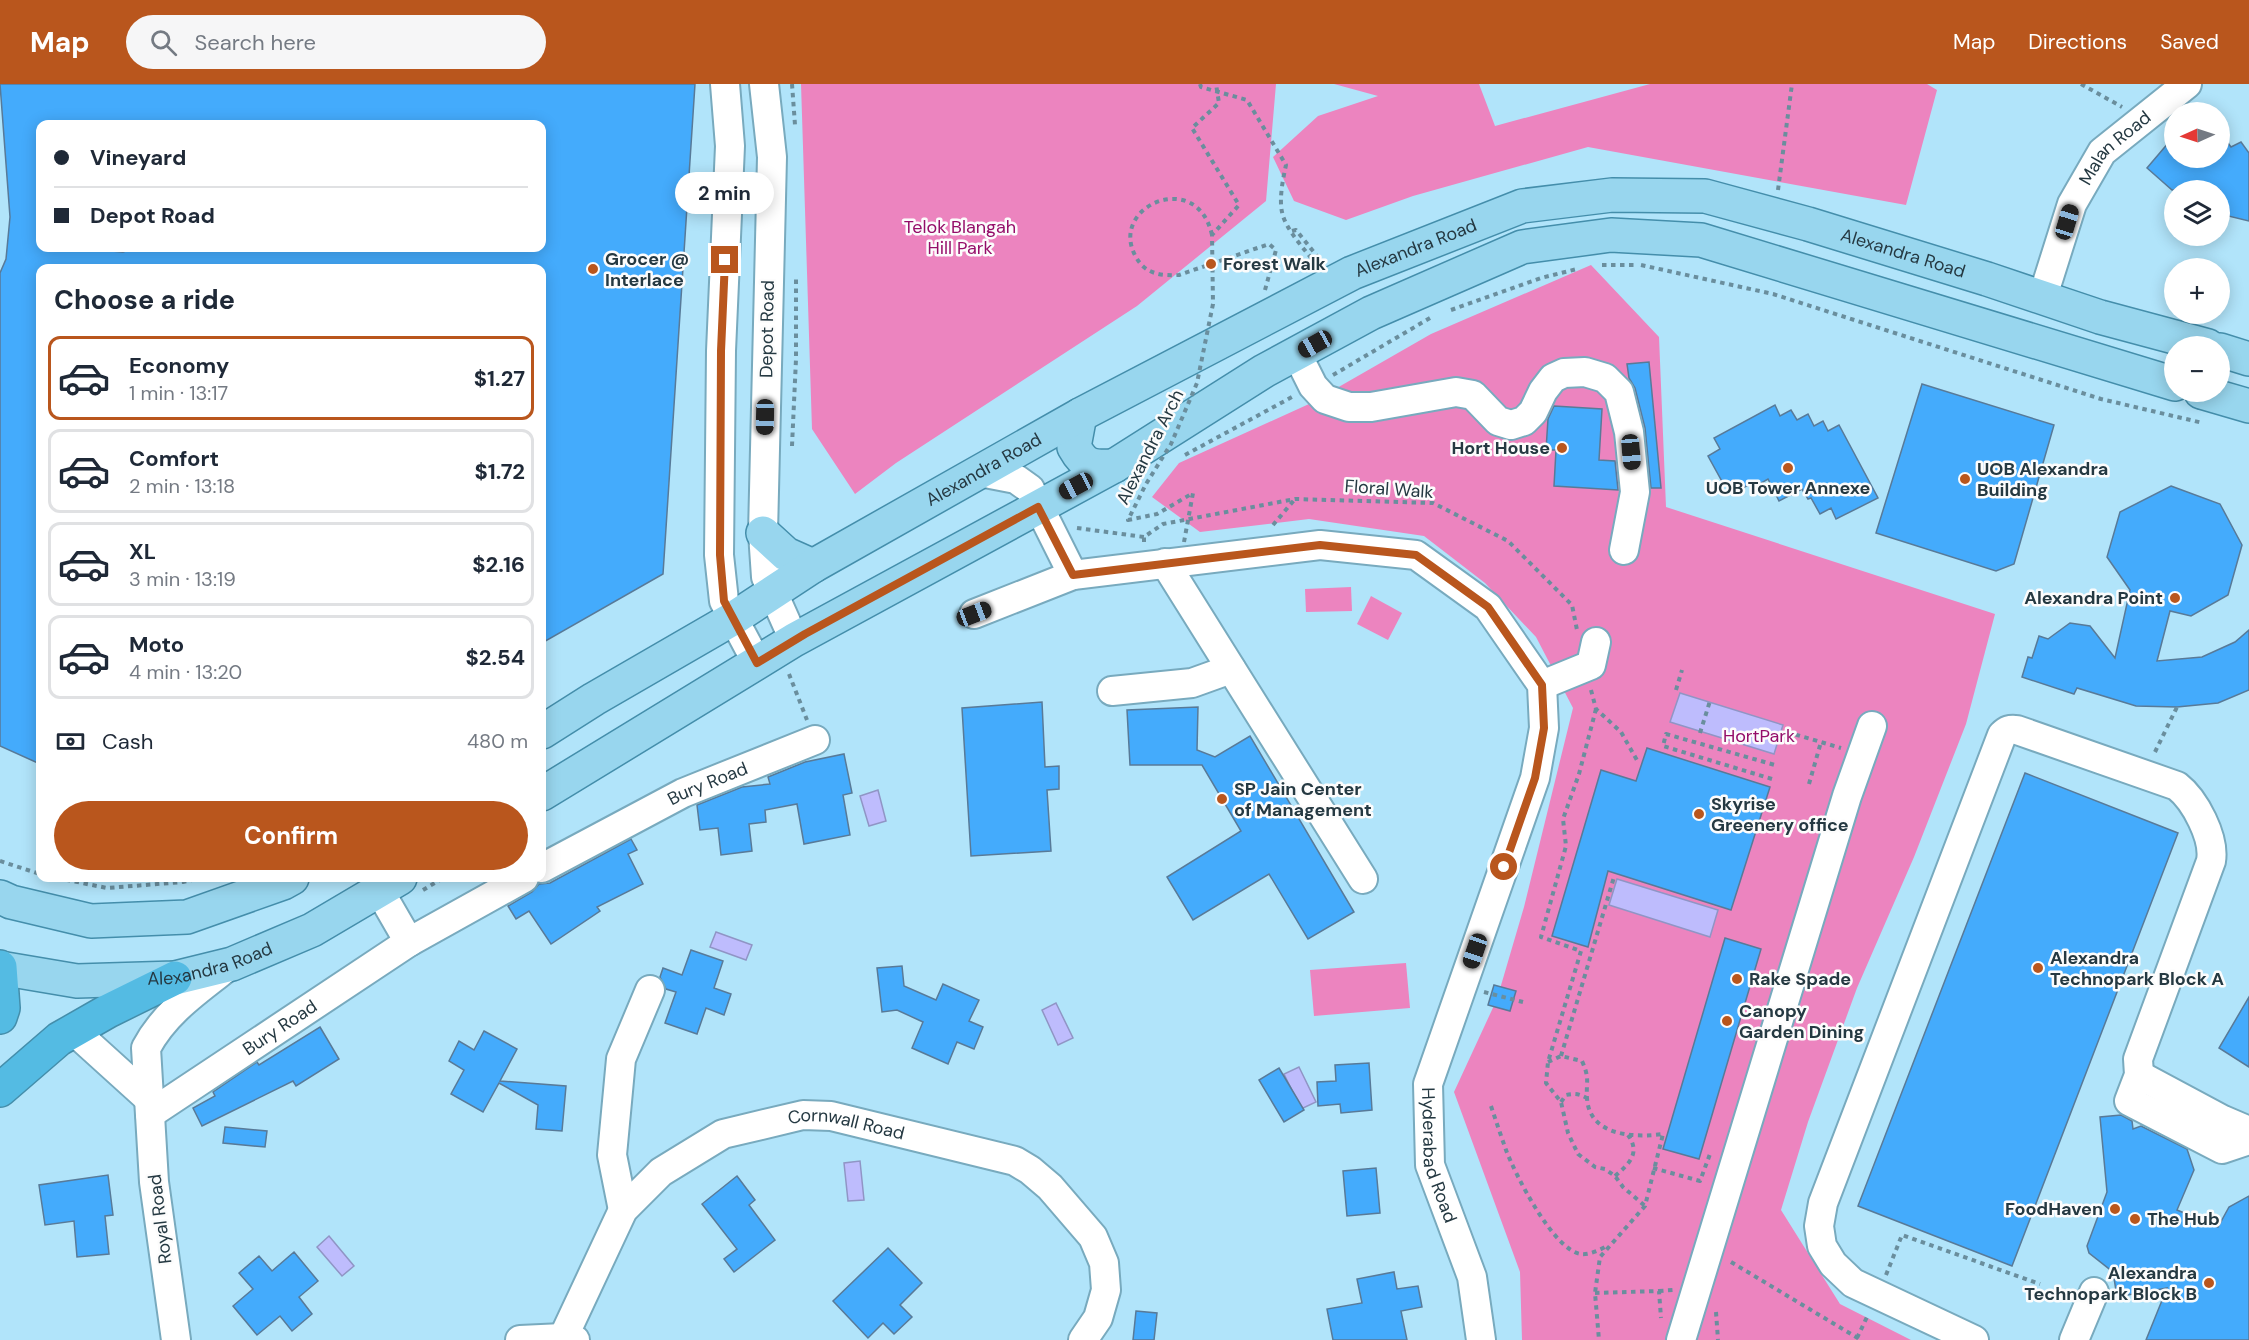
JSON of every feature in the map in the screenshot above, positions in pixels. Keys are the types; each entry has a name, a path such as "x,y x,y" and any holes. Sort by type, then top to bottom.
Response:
{"highway":[{"path":"0,968 3,1008 0,1017"},
{"path":"0,1090 59,1039 108,1011 175,978"}],"main road":[{"name":"Alexandra Road","path":"546,729 734,618 813,566 1080,415 1352,273 1522,206 1612,195 1704,196 1808,224 2043,296 2100,317 2171,336"},
{"path":"546,792 768,669 794,640 1042,515 1114,466 1264,371 1371,314 1522,247 1611,235 1701,240 2164,381"},
{"path":"2100,317 2140,350 2143,356 2143,374"},
{"path":"2230,353 2249,359"},
{"path":"2203,407 2249,406"},
{"path":"1080,415 1074,447 1081,460 1094,467 1114,466"},
{"path":"763,533 786,554 813,566"},
{"path":"0,897 11,902 91,921 187,917 285,882"},
{"name":"Alexandra Road","path":"0,968 77,981 175,978 232,964 312,930 390,884"}],"street":[{"path":"725,84 730,147 721,351 720,555 724,601 768,669"},
{"name":"Depot Road","path":"764,84 772,157 763,533 766,577 794,640"},
{"name":"Malan Road","path":"2043,296 2072,204 2102,152 2187,84"},
{"path":"1297,354 1313,386 1325,399 1349,407 1371,407 1456,392 1473,395 1498,421 1511,424 1524,421 1533,412 1543,391 1553,378 1564,373 1585,372 1605,378 1619,392 1629,432 1635,492 1624,550"},
{"path":"980,472 1016,478 1030,489 1073,575"},
{"path":"974,614 1073,575 1161,552 1320,545 1416,555 1488,607 1542,685 1591,655"},
{"path":"1161,552 1231,669 1363,879"},
{"path":"1112,691 1192,683 1231,669"},
{"name":"Hyderabad Road","path":"1481,1340 1472,1277 1430,1165 1428,1084 1535,778 1544,728 1542,685"},
{"path":"1681,1340 1847,796 1872,726"},
{"path":"1974,1340 1853,1283 1833,1264 1822,1246 1820,1226 1823,1203 2002,735 2011,729 2177,786 2187,794 2209,837 2213,849 2211,861 2138,1059 2139,1075 2130,1101 2222,1149 2249,1140"},
{"name":"Bury Road","path":"546,866 683,793 814,740"},
{"name":"Bury Road","path":"149,1106 409,942 517,882"},
{"path":"390,884 409,942"},
{"name":"Royal Road","path":"176,1340 154,1182 146,1048 155,1030 171,1011 232,964"},
{"path":"623,1210 612,1155 621,1059 650,990"},
{"path":"74,1031 149,1106"},
{"path":"2139,1075 2223,1120 2249,1131"},
{"name":"Cornwall Road","path":"520,1340 569,1339 623,1210 661,1172 723,1134 803,1115 831,1116 1015,1161 1030,1170 1050,1187 1094,1237 1104,1263 1106,1290 1098,1318 1083,1340"},
{"path":"2074,1340 2094,1292"}],"path":[{"path":"1200,84 1201,87 1247,100 1286,165 1282,179 1281,213 1291,231 1316,264"},
{"path":"1212,235 1239,205 1192,128 1219,103 1215,84"},
{"path":"1777,193 1792,84"},
{"path":"2081,84 2143,119"},
{"path":"1212,235 1210,224 1203,211 1188,200 1177,198 1148,205 1135,219 1131,229 1134,253 1139,262 1145,269 1165,276 1179,275 1269,244 1276,250 1264,290"},
{"path":"1291,231 1296,230 1321,261"},
{"name":"Alexandra Arch","path":"1161,552 1184,542 1193,494 1157,514 1128,520 1146,484 1171,444 1197,383 1213,304 1212,235"},
{"path":"1593,265 1644,266 1773,294 2101,399 2203,407"},
{"path":"1445,312 1540,278 1583,267"},
{"path":"1175,460 1380,349 1435,315"},
{"path":"1144,477 1165,466"},
{"name":"Floral Walk","path":"1144,537 1163,524 1295,499 1433,503 1508,542 1572,605 1591,655 1596,709"},
{"path":"1042,515 1144,537 1161,552"},
{"path":"768,669 788,671 814,740"},
{"path":"1676,690 1682,670"},
{"path":"1700,733 1710,700"},
{"path":"2144,774 2177,707"},
{"path":"1638,762 1621,732 1596,709 1580,774 1563,819 1566,846 1541,937 1581,951 1548,1062 1546,1083 1562,1102 1568,1133 1578,1154 1595,1167 1605,1169 1616,1176 1623,1187 1645,1206"},
{"path":"1787,732 1821,742 1809,784"},
{"path":"1772,779 1663,746 1666,734 1775,765"},
{"path":"1563,857 1568,856"},
{"path":"0,861 36,873"},
{"path":"1561,1056 1614,877"},
{"path":"77,882 107,888 183,882"},
{"path":"1463,986 1523,1002"},
{"path":"1548,1062 1561,1056 1582,1061 1589,1084 1587,1098 1595,1119 1604,1127 1628,1135 1663,1134 1645,1206 1600,1257 1595,1293 1599,1340"},
{"path":"1562,1102 1566,1095 1572,1094 1579,1094 1587,1098"},
{"path":"1491,1106 1511,1162 1552,1234 1569,1249 1581,1254 1598,1251 1611,1244"},
{"path":"1616,1176 1632,1160 1633,1142 1628,1135"},
{"path":"1653,1168 1700,1181 1710,1153"},
{"path":"1718,1221 1731,1262 1861,1340"},
{"path":"1878,1295 1902,1234 2040,1284"},
{"path":"1595,1293 1659,1291 1661,1320"}],"green space":[{"name":"Telok Blangah Hill Park","path":"801,84 1276,84 1266,201 1137,306 896,463 855,494 812,429"},
{"path":"1334,84 1479,84 1495,126 1650,84 1927,84 1937,90 1906,205 1588,147 1413,196 1346,220 1294,201 1273,157 1318,116 1378,96"},
{"name":"HortPark","path":"1591,265 1659,337 1666,507 1995,614 1966,724 1914,857 1857,988 1808,1122 1781,1210 1840,1304 1911,1340 1522,1340 1520,1272 1454,1092 1497,999 1524,907 1573,708 1536,637 1485,583 1424,536 1309,519 1200,532 1152,497 1179,463 1309,404 1431,334"},
{"path":"1351,587 1352,611 1306,612 1305,589"},
{"path":"1371,596 1402,613 1388,640 1357,624"},
{"path":"1406,963 1410,1008 1314,1016 1310,970"}],"water":[{"path":"1680,693 1783,725 1774,754 1670,722"},
{"path":"878,790 886,821 869,826 860,796"},
{"path":"1617,879 1718,910 1710,937 1609,905"},
{"path":"716,932 752,945 746,960 710,947"},
{"path":"1056,1003 1073,1038 1058,1045 1042,1010"},
{"path":"1299,1067 1316,1102 1301,1109 1284,1074"},
{"path":"860,1161 864,1200 848,1201 844,1163"},
{"path":"329,1236 354,1266 342,1276 317,1247"}],"building":[{"path":"0,84 695,84 663,574 546,641 546,264 36,264 36,762 0,746 0,273 6,259 10,217"},
{"path":"2241,142 2249,153 2249,221 2230,216 2230,180 2164,180 2164,183 2147,168 2164,148 2164,168 2230,168 2230,146"},
{"path":"1649,362 1661,488 1651,488 1645,428 1635,388 1629,378 1627,364"},
{"name":"UOB Alexandra Building","path":"1922,384 2054,425 2014,564 1996,571 1876,533"},
{"name":"UOB Tower Annexe","path":"1775,405 1780,416 1791,410 1797,420 1808,414 1814,426 1823,421 1828,431 1839,425 1878,498 1836,519 1831,508 1820,514 1811,498 1808,499 1802,489 1779,501 1768,479 1758,485 1756,481 1739,490 1734,480 1724,485 1708,456 1720,449 1714,438"},
{"name":"Hort House","path":"1554,406 1602,409 1599,460 1615,461 1618,490 1554,486 1556,450 1546,450 1548,419"},
{"name":"Alexandra Point","path":"2171,486 2220,504 2242,545 2228,595 2191,616 2170,611 2157,661 2202,657 2235,642 2249,630 2249,690 2218,703 2177,707 2136,706 2077,688 2074,694 2022,677 2028,657 2032,658 2039,636 2048,639 2070,623 2090,626 2115,658 2130,590 2107,557 2120,512"},
{"path":"1042,702 1045,767 1059,766 1059,789 1047,790 1051,851 971,856 962,708"},
{"path":"1198,707 1197,750 1215,757 1250,736 1354,912 1308,939 1269,874 1193,920 1167,877 1241,831 1202,765 1130,765 1127,710"},
{"path":"1647,748 1770,787 1731,910 1608,871 1588,947 1552,936 1601,770 1636,781"},
{"path":"844,754 852,793 843,795 850,835 804,844 797,804 765,810 766,822 749,824 752,851 721,855 718,828 700,830 697,805 742,787 770,784 768,777 805,762"},
{"name":"Alexandra Technopark Block A","path":"2025,773 2178,833 2012,1266 1858,1206"},
{"path":"631,839 637,850 628,854 643,884 597,907 600,911 551,944 529,911 516,919 508,906 532,892 539,884 550,883"},
{"path":"1725,938 1761,949 1699,1159 1663,1149"},
{"path":"691,950 723,961 714,988 731,994 724,1015 706,1008 697,1034 665,1023 676,992 666,989 660,977 663,968 682,975"},
{"path":"902,966 904,986 936,1000 943,984 979,1000 969,1021 983,1027 974,1049 957,1042 948,1064 912,1048 923,1022 897,1010 882,1012 877,968"},
{"path":"1494,985 1516,991 1510,1011 1488,1005"},
{"path":"2249,997 2249,1067 2219,1048"},
{"path":"320,1027 339,1059 296,1086 293,1081 202,1126 193,1108 215,1096 213,1092 257,1062 259,1065"},
{"path":"484,1031 517,1049 500,1081 566,1086 562,1131 536,1129 538,1105 499,1083 483,1112 451,1094 464,1070 449,1061 459,1041 474,1050"},
{"path":"1369,1063 1372,1110 1341,1113 1340,1104 1318,1106 1317,1082 1336,1081 1335,1065"},
{"path":"1279,1068 1304,1110 1284,1122 1259,1080"},
{"path":"2121,1115 2132,1121 2133,1129 2141,1126 2187,1149 2194,1170 2177,1210 2218,1227 2229,1207 2249,1196 2249,1340 2146,1340 2167,1288 2117,1297 2113,1272 2089,1253 2087,1246 2107,1192 2100,1117"},
{"path":"225,1127 267,1131 265,1147 223,1143"},
{"path":"1376,1168 1380,1213 1347,1216 1343,1171"},
{"path":"108,1175 113,1215 105,1216 109,1254 77,1257 74,1221 45,1225 39,1185"},
{"path":"737,1176 755,1200 749,1205 775,1240 734,1272 724,1259 737,1249 702,1204"},
{"path":"888,1248 922,1283 900,1305 912,1317 894,1334 883,1323 868,1338 833,1301"},
{"path":"294,1252 318,1281 299,1297 312,1314 292,1331 280,1316 257,1335 233,1306 253,1289 239,1273 259,1256 272,1271"},
{"path":"1394,1272 1397,1289 1418,1286 1422,1307 1401,1311 1407,1340 1333,1340 1327,1309 1362,1303 1357,1279"},
{"path":"1136,1311 1157,1313 1154,1340 1133,1340"}],"place":[{"name":"Forest Walk","path":"1211,264"},
{"name":"Grocer @ Interlace","path":"593,269"},
{"name":"Hort House","path":"1562,448"},
{"name":"UOB Tower Annexe","path":"1788,468"},
{"name":"UOB Alexandra Building","path":"1965,479"},
{"name":"Alexandra Point","path":"2175,598"},
{"name":"SP Jain Center of Management","path":"1222,799"},
{"name":"Skyrise Greenery office","path":"1699,814"},
{"name":"Alexandra Technopark Block A","path":"2038,968"},
{"name":"Rake Spade","path":"1737,979"},
{"name":"Canopy Garden Dining","path":"1727,1021"},
{"name":"FoodHaven","path":"2115,1209"},
{"name":"The Hub","path":"2135,1219"},
{"name":"Alexandra Technopark Block B","path":"2209,1283"}],"route":[{"path":"725,260 721,351 720,555 724,601 757,663 805,634 1038,507 1073,575 1320,545 1416,555 1488,607 1542,685 1544,728 1535,778 1504,867"}]}
